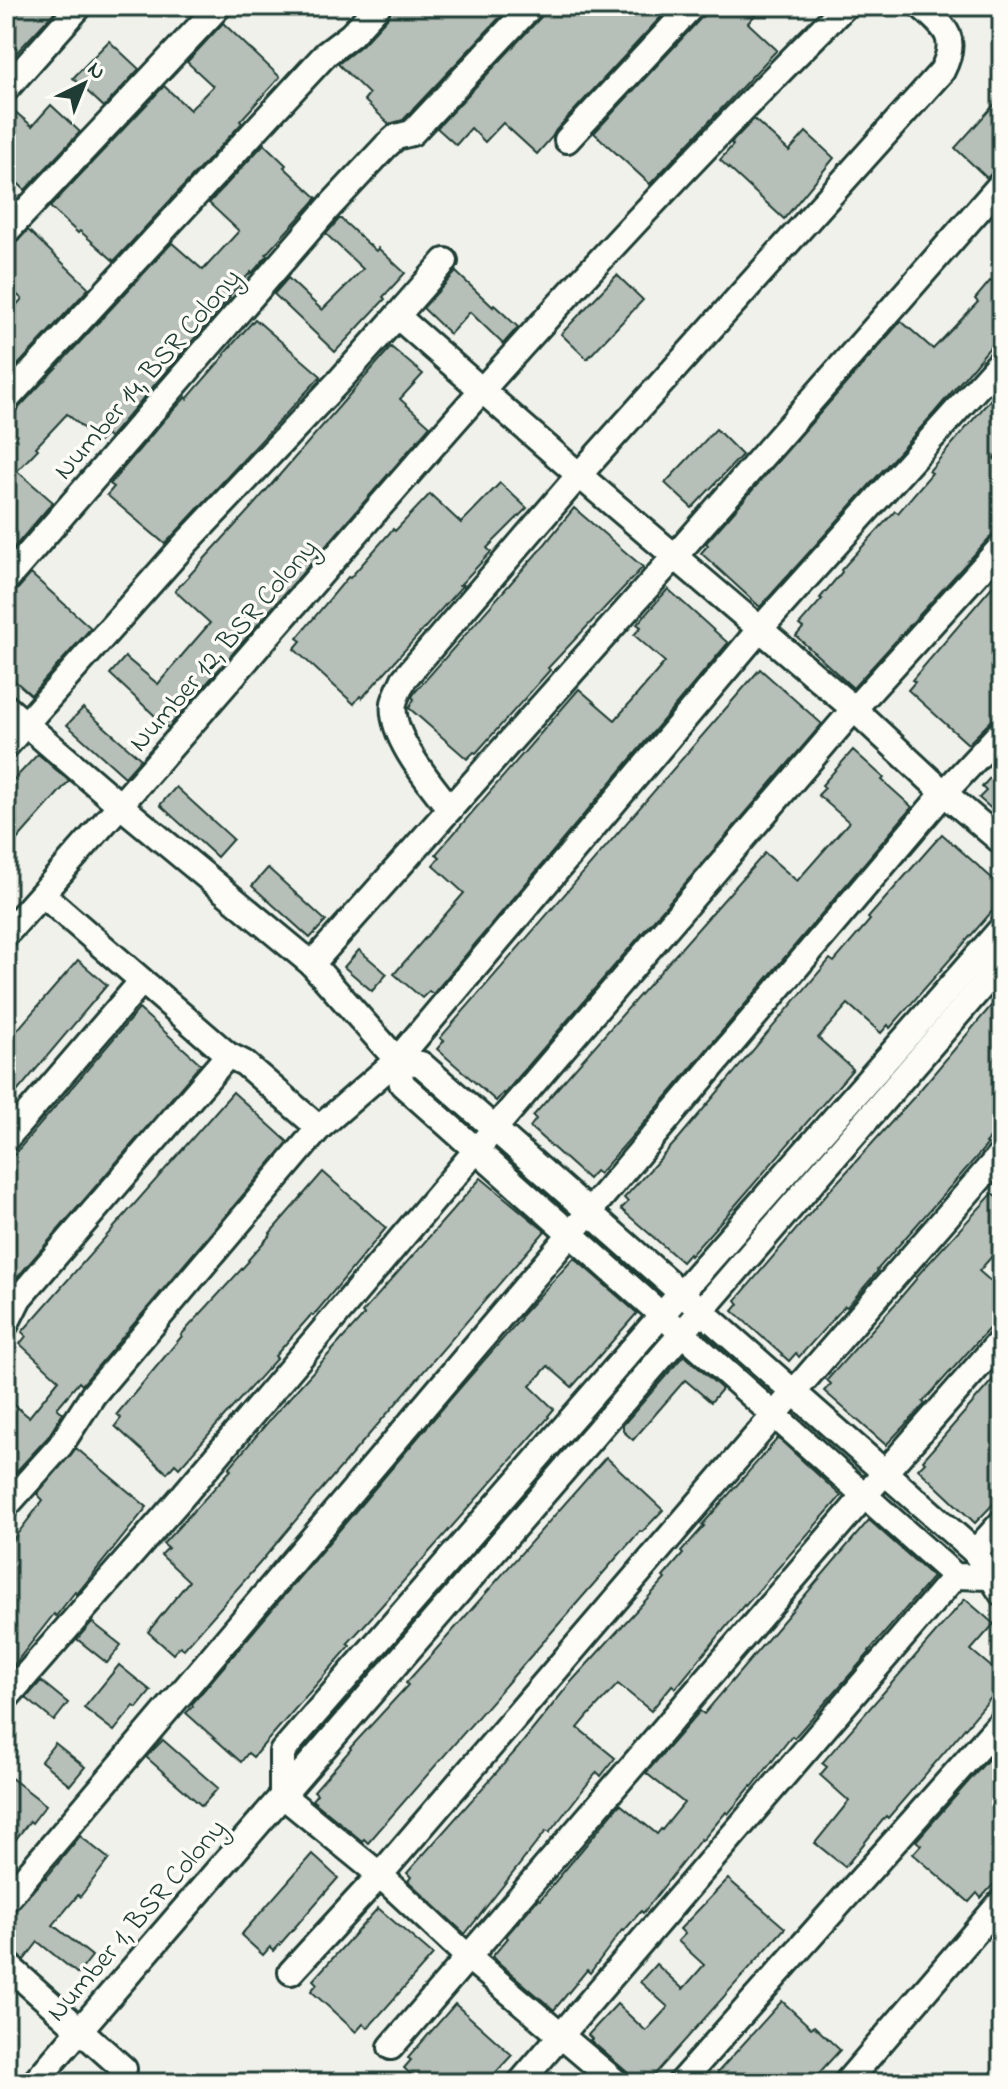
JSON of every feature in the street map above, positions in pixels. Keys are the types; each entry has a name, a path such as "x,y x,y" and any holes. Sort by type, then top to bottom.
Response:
{"street":[{"path":"6,232 219,6"},
{"path":"6,400 326,54 351,35 378,6"},
{"name":"Number 14, BSR Colony","path":"6,580 331,205 396,137 412,133 531,6"},
{"path":"567,140 692,6"},
{"name":"Number 12, BSR Colony","path":"6,934 482,391 734,119 845,6"},
{"path":"921,6 949,35"},
{"path":"450,809 418,767 394,721 394,701 404,679 579,475 942,71 948,59 954,6"},
{"path":"6,89 78,8"},
{"path":"312,964 1002,183"},
{"path":"6,746 186,543 341,379 445,261"},
{"path":"397,316 854,709 1002,842"},
{"path":"6,1506 60,1446 93,1395 319,1128 397,1060 760,629 1002,360"},
{"path":"6,1698 181,1498 854,709 1002,546"},
{"path":"6,707 312,964 397,1060 402,1084 955,1576 996,1585"},
{"path":"6,1900 944,793 1002,731"},
{"path":"42,894 228,1055 244,1063 319,1128"},
{"path":"617,2083 468,1957 380,1875 282,1795 282,1752 1002,928"},
{"name":"Number 1, BSR Colony","path":"34,2083 1002,963"},
{"path":"6,1139 142,981"},
{"path":"6,1324 19,1298 228,1055"},
{"path":"397,1060 421,1064 495,1128 975,1552 996,1585"},
{"path":"291,1972 380,1875 1002,1153"},
{"path":"391,2047 1002,1339"},
{"path":"975,1552 1002,1522"},
{"path":"520,2083 955,1576"},
{"path":"680,2083 1002,1721"},
{"path":"846,2083 1002,1901"},
{"path":"6,1964 124,2069"}],"building":[{"path":"6,6 60,6 6,64"},
{"path":"393,6 490,6 501,16 403,120 389,124 364,100 369,94 338,64 362,45 389,16"},
{"path":"546,6 671,6 537,154 503,123 485,142 471,128 456,145 437,128 542,16"},
{"path":"707,6 763,6 748,23 777,50 650,184 594,133 703,16"},
{"path":"223,23 280,77 240,121 242,123 114,261 50,207 164,86 190,110 213,86 187,62"},
{"path":"109,41 139,69 104,107 73,78"},
{"path":"1002,96 1002,168 996,169 987,178 955,148"},
{"path":"6,104 32,126 51,105 80,132 25,190 6,172"},
{"path":"754,119 789,151 806,132 834,158 784,219 720,160"},
{"path":"264,144 317,198 109,438 106,435 99,442 67,414 36,447 38,449 17,471 53,502 6,557 6,415 17,410 172,243 203,270 239,231 209,203"},
{"path":"339,219 405,273 335,352 274,294 288,278 322,310 363,269 326,234"},
{"path":"28,230 89,288 6,378 6,316 22,299 6,285 6,247 16,243"},
{"path":"1002,271 1002,338 991,346 760,607 701,553 708,545 706,543 901,321 933,349 978,302 975,299"},
{"path":"456,272 518,327 503,344 470,312 450,334 423,308"},
{"path":"617,275 643,300 587,359 561,334"},
{"path":"255,319 321,376 165,544 107,495 114,487 110,484"},
{"path":"391,347 423,374 400,399 430,426 168,728 110,674 125,657 158,684 210,623 175,591"},
{"path":"1002,386 1002,449 994,458 1002,467 1002,524 853,688 796,636 803,628 799,625 822,599 841,570 895,511 898,513 932,473 929,471"},
{"path":"716,429 742,455 692,508 665,483"},
{"path":"500,483 527,508 487,548 491,552 460,585 463,585 354,704 294,649 301,641 297,638 348,577 430,494 461,523"},
{"path":"574,508 643,567 548,668 550,670 476,753 467,759 409,708 414,699 412,697"},
{"path":"31,574 91,628 31,695 6,673 6,595 17,590"},
{"path":"1002,575 1002,713 968,744 908,690 915,682 912,680"},
{"path":"668,589 728,643 433,994 429,991 422,998 394,974 464,893 433,865 440,857 436,854 579,689 615,720 665,662 634,635 641,627 637,624"},
{"path":"760,669 822,724 496,1101 437,1049 444,1041 440,1038"},
{"path":"83,708 141,759 125,777 67,725"},
{"path":"853,750 912,807 658,1107 599,1174 595,1171 588,1179 530,1127 536,1119 533,1116 765,853 797,881 849,822 818,795 825,788 822,785"},
{"path":"38,754 69,781 6,852 6,788"},
{"path":"1002,764 1002,818 979,798 986,791 982,787"},
{"path":"176,787 233,839 217,857 160,805"},
{"path":"942,834 1002,887 1002,900 890,1028 888,1025 881,1033 848,1004 818,1038 853,1069 682,1262 621,1209 628,1202 624,1198 679,1138 830,959 834,962"},
{"path":"268,868 326,921 310,938 252,886"},
{"path":"359,950 387,974 372,991 344,967"},
{"path":"78,960 107,985 6,1105 6,1043"},
{"path":"991,1006 1002,1016 1002,1125 847,1307 799,1357 796,1353 789,1361 733,1311 739,1304 736,1300"},
{"path":"139,1009 201,1064 16,1279 6,1271 6,1164"},
{"path":"233,1092 288,1142 82,1385 79,1382 57,1408 63,1413 48,1437 13,1475 6,1470 6,1441 13,1433 6,1428 6,1398 29,1417 59,1380 20,1344 26,1336 22,1332"},
{"path":"323,1172 386,1228 179,1468 175,1464 167,1473 115,1426 121,1418 117,1414 181,1335 249,1261"},
{"path":"481,1178 545,1231 259,1564 184,1649 180,1646 173,1654 148,1632 189,1581 161,1555 168,1548 163,1544 231,1470 229,1468 273,1416"},
{"path":"993,1193 1002,1200 1002,1245 979,1271 1002,1291 1002,1314 886,1445 824,1391 831,1384 827,1380"},
{"path":"574,1258 637,1313 572,1387 548,1366 530,1386 554,1409 549,1417 347,1644 350,1646 253,1757 248,1753 241,1762 186,1713 520,1317"},
{"path":"684,1355 722,1389 711,1402 685,1380 633,1440 623,1431 623,1425"},
{"path":"1002,1369 1002,1495 975,1523 918,1469"},
{"path":"778,1438 841,1496 744,1605 676,1688 672,1685 651,1711 618,1684 588,1716 578,1728 615,1758 601,1776 597,1772 549,1833 546,1831 465,1934 408,1881 411,1877 407,1873 518,1748 571,1682 665,1579 663,1577 702,1525"},
{"path":"76,1448 147,1507 77,1594 75,1592 56,1616 54,1614 6,1675 6,1549 43,1500 37,1494"},
{"path":"606,1457 663,1510 640,1531 368,1843 364,1839 362,1841 312,1800 317,1794 314,1791"},
{"path":"869,1520 933,1577 794,1738 792,1736 752,1787 701,1839 643,1913 641,1911 622,1930 590,1973 587,1970 554,2010 492,1957 508,1938 506,1936 620,1804 657,1834 662,1830 684,1803 646,1773 700,1711 704,1714"},
{"path":"965,1599 994,1624 971,1650 1002,1676 1002,1685 845,1867 815,1843 849,1801 820,1775 827,1767 822,1763"},
{"path":"92,1622 121,1645 107,1663 77,1639"},
{"path":"119,1665 151,1691 114,1731 84,1708"},
{"path":"41,1681 68,1703 54,1721 26,1698"},
{"path":"163,1740 218,1788 202,1806 146,1757"},
{"path":"55,1743 85,1767 70,1785 41,1761"},
{"path":"992,1755 1002,1764 1002,1875 981,1898 977,1893 969,1902 913,1854 921,1845 916,1841"},
{"path":"6,1774 46,1805 6,1852"},
{"path":"80,1836 109,1859 80,1897 78,1895 53,1925 92,1956 78,1974 38,1942 24,1960 6,1949 6,1921"},
{"path":"312,1854 338,1878 274,1951 270,1947 263,1955 241,1935"},
{"path":"728,1879 785,1928 647,2083 632,2083 627,2072 588,2035 617,2004 646,2031 668,2007 640,1982 656,1964 683,1989 704,1965 678,1941 685,1934 680,1929"},
{"path":"378,1908 433,1955 368,2028 363,2024 356,2032 311,1991 317,1984 313,1980"},
{"path":"782,2001 840,2050 810,2083 728,2083 717,2073"},
{"path":"455,2004 512,2055 486,2083 420,2083 404,2068 411,2060 408,2058"}]}
